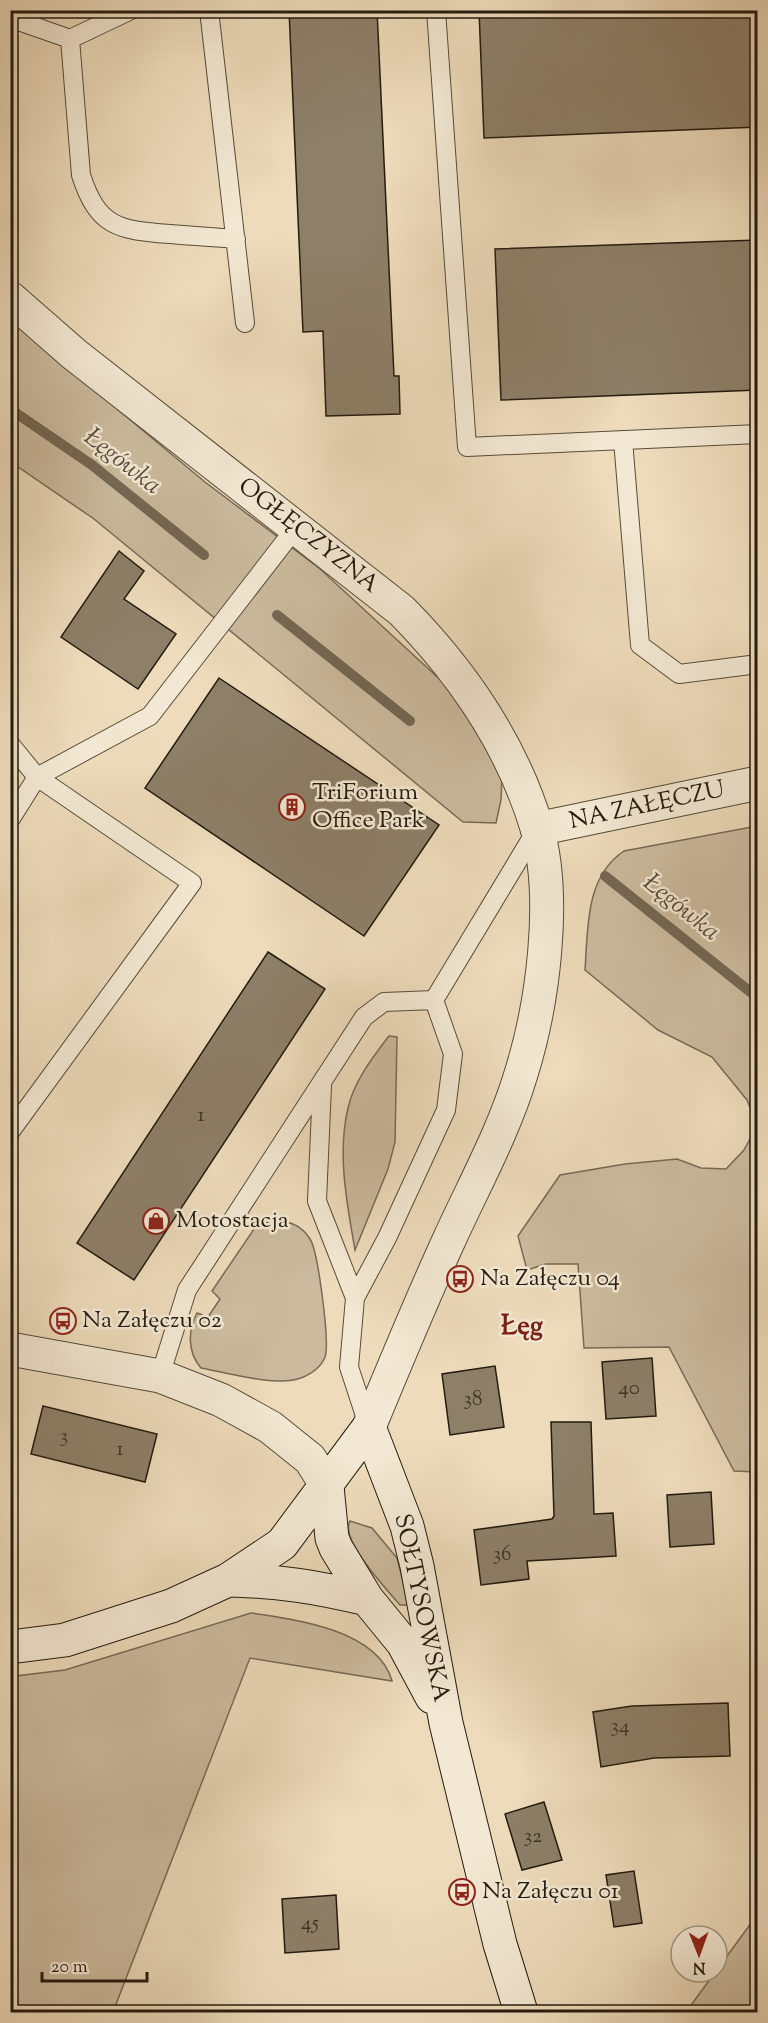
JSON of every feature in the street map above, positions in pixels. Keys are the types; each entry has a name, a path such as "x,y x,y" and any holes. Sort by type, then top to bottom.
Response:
{"street":[{"name":"OGŁĘCZYZNA","path":"10,298 74,354 297,526 402,611 435,644 490,722 519,780 537,829 545,898 542,985 521,1075 369,1427 327,1486 282,1544 228,1580 171,1606 65,1640 10,1647"},
{"name":"NA ZAŁĘCZU","path":"537,829 758,783"},
{"path":"10,1349 160,1376 221,1400 270,1427 310,1459 327,1486"},
{"name":"SOŁTYSOWSKA","path":"369,1427 407,1526 446,1723 500,1944 521,2013"},
{"name":"SOŁTYSOWSKA","path":"327,1486 332,1538 367,1599 403,1643 446,1723"},
{"path":"228,1580 304,1584 367,1599"}],"lane":[{"path":"10,18 70,39 131,10"},
{"path":"209,10 245,323"},
{"path":"436,10 467,447 758,434"},
{"path":"70,39 81,175 87,194 97,209 112,223 128,230 236,239"},
{"path":"623,440 640,645 679,674 758,664"},
{"path":"10,820 37,777 150,716 297,526"},
{"path":"10,744 37,777 192,883 10,1132"},
{"path":"434,1000 537,829"},
{"path":"160,1376 187,1290 322,1086 364,1017 384,1002 434,1000"},
{"path":"369,1427 349,1367 355,1298 411,1189 446,1110 453,1054 434,1000"},
{"path":"322,1086 317,1201 355,1298"}],"shaded area":[{"path":"10,320 205,482 319,568 446,685 483,741 502,776 501,800 496,823 463,822 94,519 11,462"},
{"path":"758,826 757,1124 747,1100 712,1057 658,1030 585,970 588,921 595,889 611,862 624,851"},
{"path":"389,1036 397,1037 395,1142 388,1169 355,1250 344,1179 345,1125 355,1088"},
{"path":"757,1126 757,1472 734,1471 669,1347 584,1348 578,1264 546,1264 527,1270 518,1236 560,1175 625,1164 677,1159 701,1168 726,1169 744,1150"},
{"path":"270,1221 282,1221 298,1226 310,1239 322,1297 326,1334 325,1357 312,1372 291,1380 266,1380 201,1368 193,1355 190,1341 197,1313 208,1317 220,1299 212,1291 254,1229"},
{"path":"350,1521 372,1528 397,1558 409,1605 400,1605 366,1564 351,1540 348,1529"},
{"path":"251,1613 311,1624 353,1639 370,1650 384,1664 392,1681 250,1658 113,2012 11,2012 10,1691 16,1676 65,1670"},
{"path":"757,1915 757,2012 686,2012 706,1984 729,1984 729,1953"}],"building":[{"path":"289,10 377,10 394,376 399,376 400,414 326,416 323,331 303,332"},
{"path":"479,10 758,10 758,127 484,138"},
{"path":"758,240 758,390 501,400 495,249"},
{"path":"119,551 144,571 124,599 176,634 138,689 61,637"},
{"name":"TriForium Office Park","path":"219,678 439,825 364,936 145,788"},
{"path":"268,952 325,989 134,1280 77,1243"},
{"path":"652,1358 656,1416 606,1419 602,1362"},
{"path":"495,1366 504,1427 450,1435 442,1374"},
{"path":"43,1406 157,1434 145,1482 31,1454"},
{"path":"551,1422 591,1422 594,1514 613,1513 616,1556 527,1561 529,1579 481,1585 474,1530 552,1519 554,1516"},
{"path":"711,1492 714,1544 670,1547 667,1495"},
{"path":"728,1703 730,1756 654,1758 601,1767 593,1712 632,1706"},
{"path":"544,1802 562,1860 522,1870 505,1814"},
{"path":"634,1871 642,1923 614,1927 606,1875"},
{"path":"336,1895 339,1949 285,1953 282,1899"}],"waterway":[{"name":"Łęgówka","path":"10,409 92,465 204,555"},
{"name":"Łęgówka","path":"277,615 410,721"},
{"name":"Łęgówka","path":"605,876 758,998"}],"place":[{"name":"TriForium Office Park","path":"292,807"},
{"name":"Motostacja","path":"156,1221"},
{"name":"Na Załęczu 04","path":"460,1279"},
{"name":"Na Załęczu 02","path":"63,1321"},
{"name":"Na Załęczu 01","path":"462,1892"}],"district":[{"name":"Łęg","path":"522,1327"}]}
